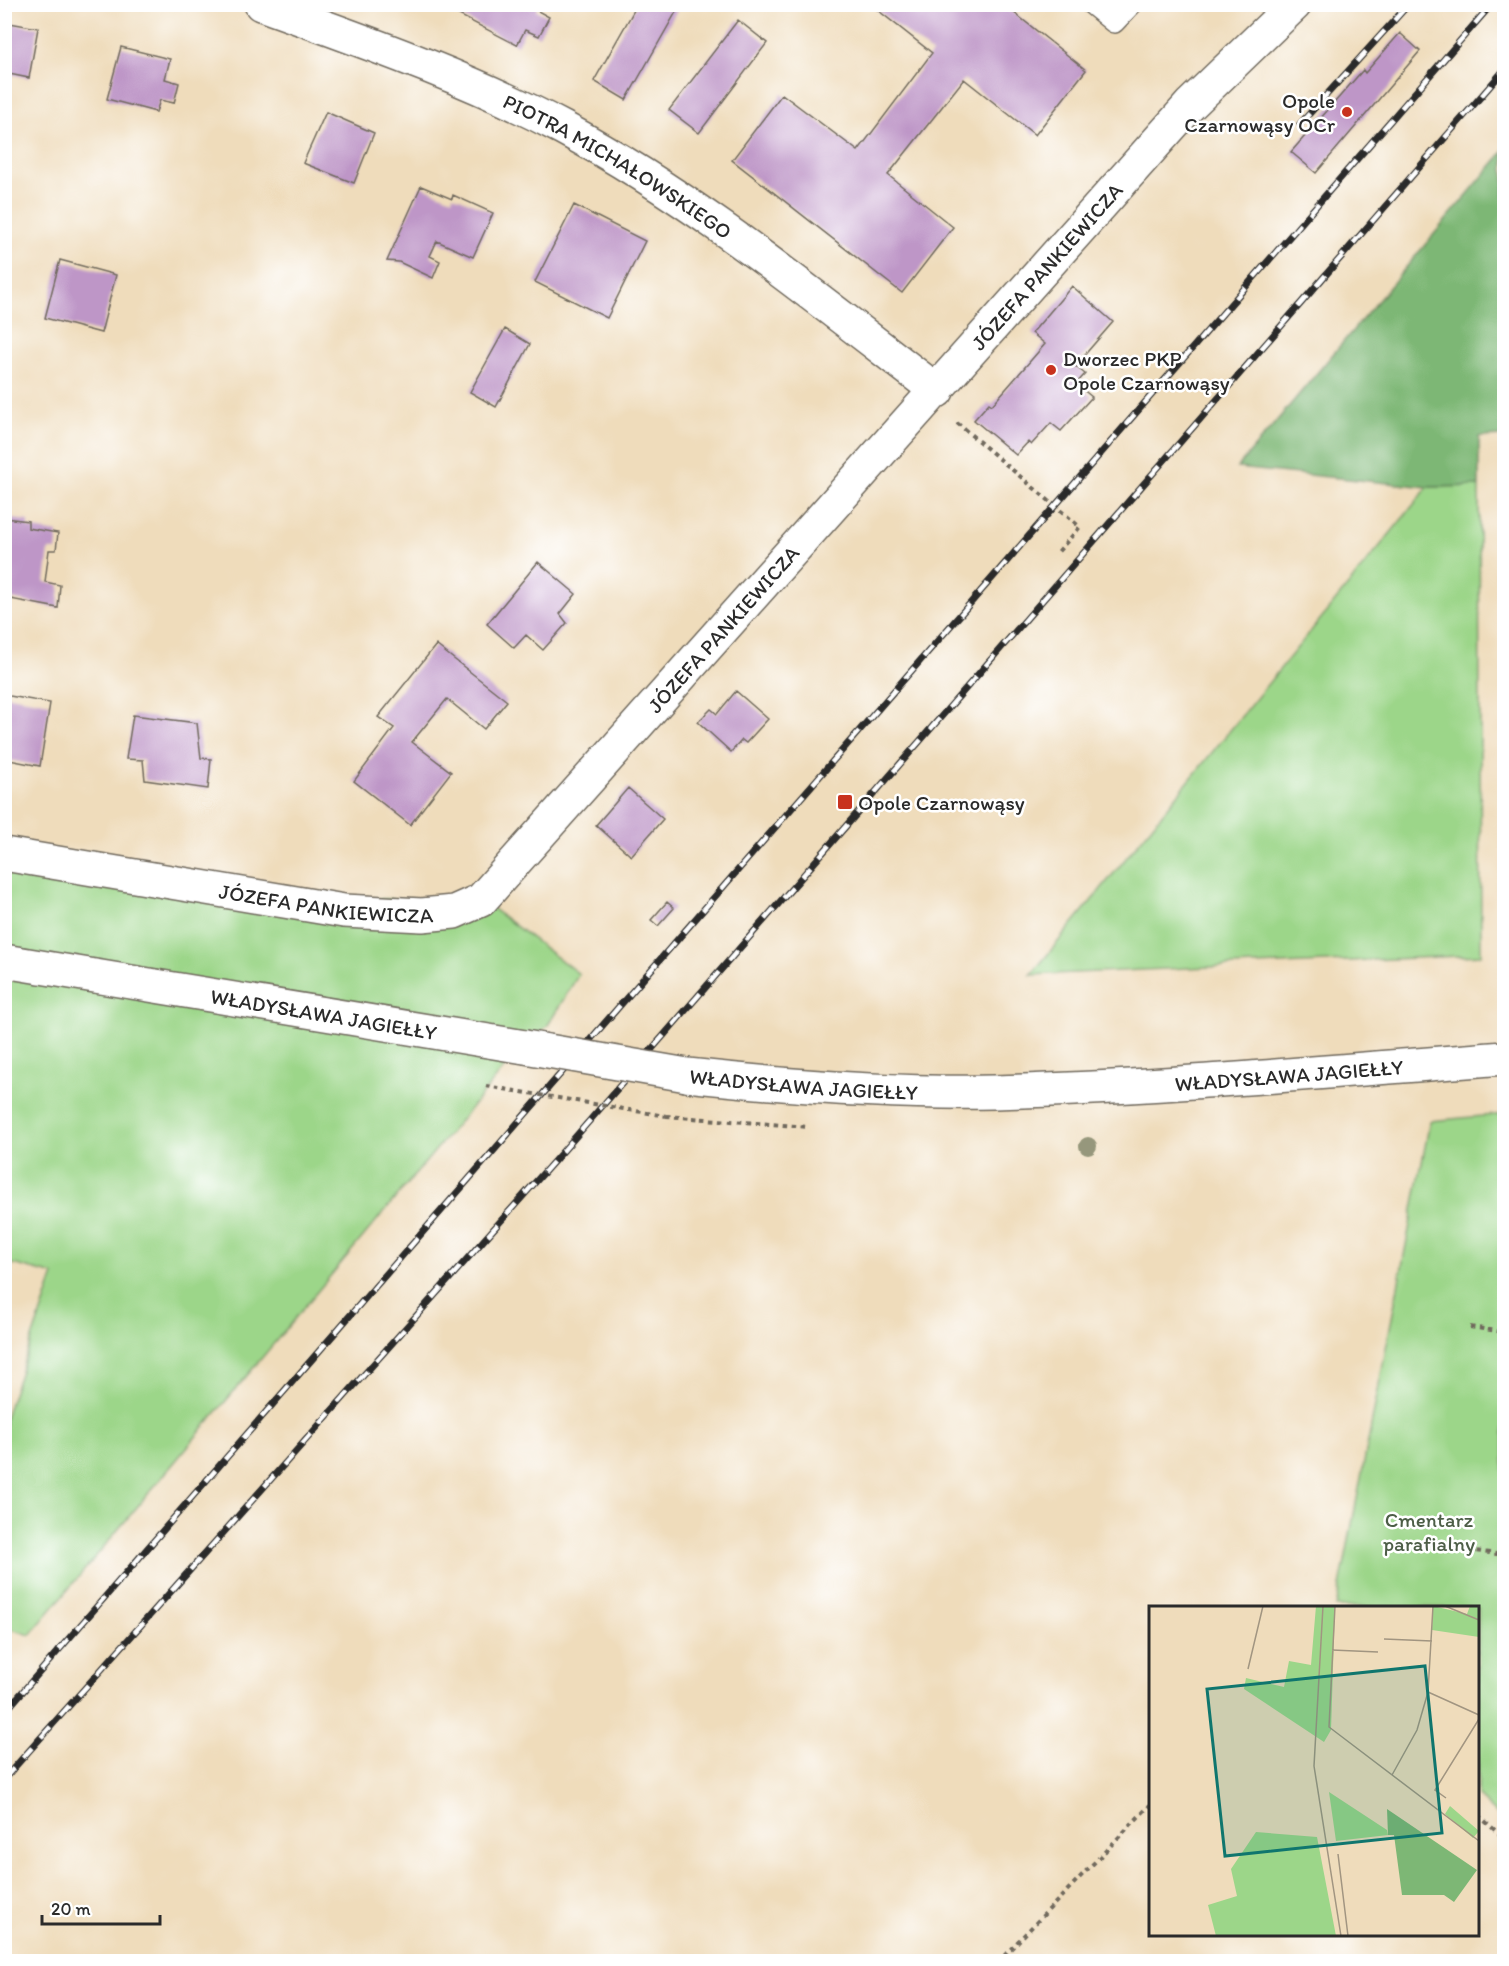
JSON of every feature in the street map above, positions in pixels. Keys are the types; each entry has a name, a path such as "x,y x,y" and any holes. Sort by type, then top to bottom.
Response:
{"street":[{"name":"PIOTRA MICHAŁOWSKIEGO","path":"261,4 467,82 563,128 650,180 717,225 937,391"},
{"name":"JÓZEFA PANKIEWICZA","path":"4,854 344,911 422,915 454,912 481,900 1190,105 1295,4"},
{"name":"WŁADYSŁAWA JAGIEŁŁY","path":"4,961 687,1075 784,1086 992,1092 1107,1087 1504,1058"}],"lane":[{"path":"1092,4 1114,22 1131,4"}],"path":[{"path":"937,391 946,414 1080,527 1056,554"},
{"path":"486,1086 666,1116"},
{"path":"1470,1327 1504,1332"},
{"path":"1432,1545 1504,1555"},
{"path":"998,1962 1149,1806"},
{"path":"1479,1816 1504,1838"}],"green space":[{"path":"1504,151 1504,436 1479,437 1479,486 1428,487 1237,468"},
{"path":"1479,486 1481,955 1031,975 1428,487"},
{"path":"4,854 255,897 481,900 579,974 548,1025 506,1066 30,1635 5,1627 5,1417 54,1275 5,1262"},
{"name":"Cmentarz parafialny","path":"1504,1114 1504,1821 1479,1798 1479,1606 1336,1606 1430,1121"}],"building":[{"path":"870,4 1003,4 1086,70 1035,135 964,79 888,175 953,227 902,293 732,160 782,94 858,151 932,53"},
{"path":"462,5 539,5 536,10 549,17 539,36 525,30 517,45 457,14"},
{"path":"637,5 680,5 626,100 594,81"},
{"path":"738,20 767,43 699,133 669,110"},
{"path":"4,22 38,28 29,78 4,73"},
{"name":"Opole Czarnowąsy OCr","path":"1400,33 1420,51 1316,173 1291,152 1363,70 1365,73"},
{"path":"121,47 170,59 165,79 179,83 174,103 160,100 156,112 107,99"},
{"path":"326,112 374,133 354,183 303,163"},
{"path":"421,186 452,199 453,195 493,213 473,257 437,241 430,256 440,261 433,278 399,262 387,261"},
{"path":"574,205 645,241 607,318 535,282"},
{"path":"60,260 116,275 101,333 45,318"},
{"name":"Dworzec PKP Opole Czarnowąsy","path":"1072,286 1113,322 1075,366 1085,374 1076,384 1092,397 1061,431 1051,423 1031,445 1028,442 1016,455 974,420 989,403 992,405 1045,344 1032,333"},
{"path":"505,329 530,344 496,407 470,392"},
{"path":"5,518 28,521 28,528 58,533 56,550 49,550 45,582 60,585 58,608 5,598"},
{"path":"538,562 576,594 560,614 567,623 543,650 526,635 514,648 487,624"},
{"path":"1501,599 1504,599 1504,636 1503,636"},
{"path":"436,645 507,701 484,729 447,699 412,742 451,772 410,825 354,781 394,728 378,717"},
{"path":"736,691 768,719 746,743 742,740 731,752 698,722 711,709 717,714"},
{"path":"4,695 50,703 40,766 4,759"},
{"path":"133,715 197,723 201,758 211,759 208,789 145,780 143,760 126,759"},
{"path":"628,788 663,819 631,856 596,825"},
{"path":"667,902 674,908 658,926 651,920"}],"railway":[{"path":"1300,124 1409,4"},
{"path":"4,1713 1492,4"},
{"path":"4,1779 564,1150 1504,70"}],"place":[{"name":"Opole Czarnowąsy OCr","path":"1347,112"},
{"name":"Dworzec PKP Opole Czarnowąsy","path":"1051,370"},
{"name":"Opole Czarnowąsy","path":"845,802"}]}
